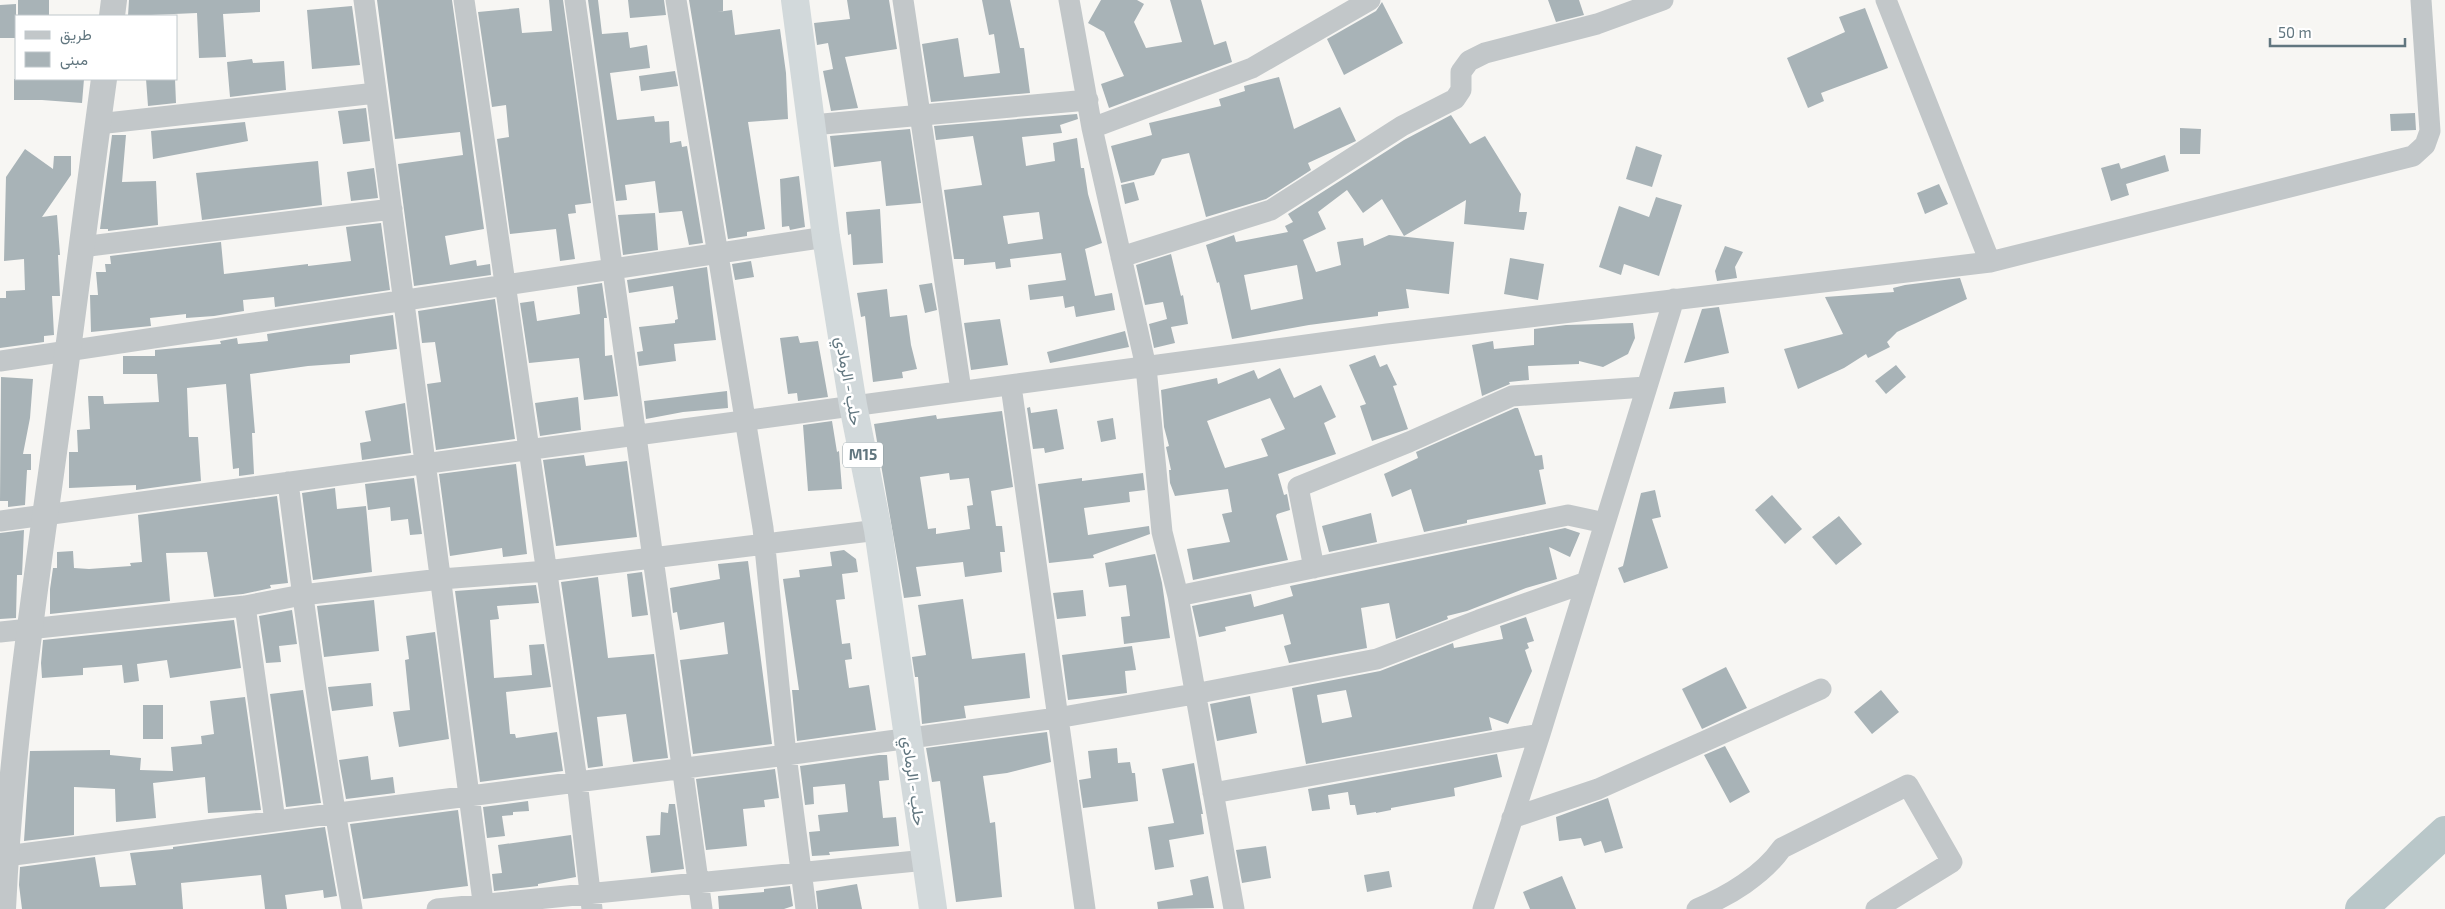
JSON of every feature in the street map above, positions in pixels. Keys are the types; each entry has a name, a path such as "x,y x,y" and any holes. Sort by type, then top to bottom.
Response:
{"highway":[{"name":"حلب - الرمادي","path":"795,0 826,237 853,405 878,530 933,909"}],"street":[{"path":"112,15 114,0"},
{"path":"364,0 484,907"},
{"path":"464,0 577,781 591,902"},
{"path":"575,0 614,268 702,909"},
{"path":"676,0 765,544 786,755 806,909"},
{"path":"903,0 961,390"},
{"path":"1069,0 1092,128 1146,367 1162,532 1178,596 1194,694 1234,909"},
{"path":"1092,128 1252,68 1370,0"},
{"path":"1121,257 1271,210 1402,126 1455,98 1461,90 1462,72 1469,61 1485,53 1597,24 1663,0"},
{"path":"1886,0 1990,262"},
{"path":"0,521 745,419 961,390 1011,386 1387,334 1990,262 2413,156 2425,145 2430,131 2421,0"},
{"path":"3,909 6,856 28,629 46,516 104,80"},
{"path":"98,124 376,93"},
{"path":"812,125 1088,100"},
{"path":"81,246 392,209"},
{"path":"0,361 826,237"},
{"path":"1483,909 1540,734 1674,299"},
{"path":"1011,386 1085,909"},
{"path":"1314,568 1298,487 1410,442 1512,396 1646,388"},
{"path":"288,482 302,595 334,812 352,909"},
{"path":"1178,596 1568,515 1605,523"},
{"path":"0,632 245,606 302,595 654,558 878,530"},
{"path":"6,856 1057,718 1377,659 1479,620 1587,582"},
{"path":"245,606 275,821"},
{"path":"1512,818 1598,789 1821,689"},
{"path":"1213,793 1540,734"},
{"path":"1697,909 1718,901 1771,864 1782,848 1908,785 1952,862 1876,909"},
{"path":"437,909 591,902 699,883 926,860"}],"building":[{"path":"18,0 49,0 49,15 18,15"},
{"path":"129,0 260,0 260,12 223,14 226,57 199,58 197,13 128,15"},
{"path":"377,0 452,0 484,229 445,236 450,265 476,260 477,266 490,264 491,275 414,286 398,164 463,155 460,132 395,139"},
{"path":"549,0 563,0 591,203 575,205 576,213 568,214 575,259 560,261 556,229 510,234 497,139 509,137 506,105 492,107 478,12 519,8 522,33 552,31"},
{"path":"588,0 598,0 602,34 628,32 630,48 647,45 650,68 610,73 617,120 654,116 655,122 669,121 670,143 681,141 682,147 687,146 703,243 689,245 682,211 659,213 655,181 625,185 627,200 616,201"},
{"path":"628,0 664,0 666,15 630,18"},
{"path":"689,0 723,0 723,11 717,12 732,10 735,35 780,29 786,73 788,119 748,122 765,229 747,232 747,236 728,239"},
{"path":"847,0 889,0 897,49 845,57 858,108 831,111 823,71 833,69 828,43 817,45 814,23 850,19"},
{"path":"982,0 1010,0 1020,48 1024,48 1030,93 931,102 922,44 958,38 964,77 1000,73 994,34 989,35"},
{"path":"1101,0 1137,0 1144,4 1134,22 1146,48 1182,42 1170,0 1201,0 1214,45 1226,41 1232,62 1109,108 1101,84 1124,76 1104,32 1088,23"},
{"path":"1548,0 1579,0 1584,15 1556,22"},
{"path":"1382,2 1403,43 1344,75 1327,39 1376,11"},
{"path":"16,4 15,38 0,38 0,5"},
{"path":"352,6 360,65 312,69 307,10"},
{"path":"1865,8 1888,68 1821,93 1824,101 1808,108 1787,58 1845,32 1839,17"},
{"path":"252,59 253,63 284,61 286,90 230,97 227,62"},
{"path":"675,71 678,86 641,91 639,76"},
{"path":"1279,77 1294,129 1340,107 1356,141 1308,163 1311,170 1266,199 1206,217 1189,153 1162,159 1154,175 1121,183 1111,146 1152,135 1149,123 1221,106 1219,99 1245,91 1244,86"},
{"path":"14,79 84,80 82,103 14,100"},
{"path":"146,80 175,80 176,103 148,106"},
{"path":"366,108 370,141 343,144 338,111"},
{"path":"2415,113 2416,130 2391,131 2390,114"},
{"path":"1077,114 1078,119 1060,125 1062,133 1022,137 1026,166 1055,161 1053,143 1077,138 1081,168 1084,168 1088,194 1102,243 1085,249 1095,296 1112,293 1115,310 1076,317 1074,306 1065,308 1063,296 1030,300 1028,285 1066,280 1061,253 1010,259 1011,267 996,269 995,262 964,265 964,259 954,259 944,190 982,185 973,136 936,140 934,126","holes":["1039,212 1043,239 1008,244 1003,216"]},
{"path":"1451,115 1470,144 1485,136 1521,194 1519,212 1527,212 1524,230 1464,224 1466,200 1404,236 1382,199 1363,213 1347,190 1318,212 1326,229 1303,240 1316,272 1341,265 1337,242 1363,238 1364,246 1389,235 1454,242 1449,294 1406,289 1409,308 1378,312 1378,316 1309,325 1232,339 1219,282 1217,283 1206,245 1234,235 1236,242 1288,232 1285,226 1293,222 1288,214 1404,140","holes":["1297,265 1303,299 1251,310 1244,275"]},
{"path":"245,122 248,141 153,159 151,131"},
{"path":"2180,128 2201,129 2200,154 2180,154"},
{"path":"910,129 921,203 886,206 881,161 834,167 830,136"},
{"path":"112,135 126,135 122,182 156,181 158,225 108,231 108,229 100,229"},
{"path":"1636,146 1662,155 1652,187 1626,179"},
{"path":"25,149 53,169 54,156 71,156 71,175 42,217 57,215 60,255 58,255 60,296 52,296 54,335 44,336 44,342 0,348 0,298 6,298 6,291 25,290 24,259 4,261 6,177"},
{"path":"2165,155 2169,171 2126,184 2129,195 2111,201 2101,168 2119,163 2121,169"},
{"path":"318,161 322,205 202,220 196,173"},
{"path":"374,168 378,198 351,201 347,172"},
{"path":"799,176 805,227 790,230 789,226 782,227 780,179"},
{"path":"1134,182 1139,200 1125,204 1121,185"},
{"path":"1939,184 1948,204 1925,214 1917,193"},
{"path":"1656,197 1682,205 1659,276 1624,264 1621,275 1599,267 1619,206 1649,217"},
{"path":"880,209 883,263 853,265 851,234 848,235 846,212"},
{"path":"655,213 658,250 623,255 618,215"},
{"path":"381,223 390,290 275,307 274,297 243,300 244,311 214,316 186,318 186,314 150,318 151,326 91,332 90,295 98,295 96,272 106,272 105,264 111,264 110,256 221,242 224,274 351,261 346,227"},
{"path":"1725,246 1743,252 1735,267 1737,278 1717,281 1715,271"},
{"path":"1171,254 1181,296 1183,295 1188,324 1171,327 1175,343 1154,348 1149,324 1167,319 1163,302 1145,305 1136,265"},
{"path":"1510,258 1544,264 1538,300 1504,294"},
{"path":"751,261 754,277 735,280 732,264"},
{"path":"707,267 716,340 674,344 676,361 639,366 637,352 643,351 639,327 675,323 675,320 678,319 673,286 629,293 627,280"},
{"path":"1960,278 1967,299 1897,332 1887,342 1890,347 1868,358 1866,354 1844,368 1798,389 1784,349 1843,334 1825,297 1894,292 1893,288 1905,285"},
{"path":"602,283 607,318 604,318 605,356 612,355 618,396 584,400 579,358 529,363 520,303 534,301 537,321 580,314 577,287"},
{"path":"932,283 937,310 925,313 919,285"},
{"path":"887,289 890,317 907,315 911,345 917,369 902,372 903,378 873,382 865,316 861,317 857,293"},
{"path":"495,299 515,439 436,450 427,384 441,382 435,342 422,343 418,311"},
{"path":"1719,307 1729,353 1684,363 1702,309"},
{"path":"393,315 397,349 350,355 350,363 308,366 250,374 255,433 252,433 254,474 239,476 239,468 233,469 226,384 187,388 189,437 198,437 201,481 136,490 136,485 69,488 69,452 78,452 77,430 90,429 88,396 103,396 104,404 159,402 157,374 123,374 123,356 155,356 155,350 221,344 220,341 237,338 238,344 268,341 267,334"},
{"path":"1000,319 1008,365 971,370 964,323"},
{"path":"1633,323 1635,338 1628,354 1603,367 1579,361 1579,364 1528,366 1529,380 1509,382 1510,384 1482,396 1472,345 1493,341 1494,349 1534,345 1534,329 1566,325"},
{"path":"1125,331 1129,347 1050,363 1047,352"},
{"path":"798,336 800,343 818,341 828,397 798,401 797,393 788,394 780,338"},
{"path":"1375,355 1380,367 1387,364 1397,385 1393,386 1408,429 1372,441 1360,406 1366,404 1349,365"},
{"path":"1896,365 1906,377 1886,394 1875,381"},
{"path":"1280,368 1294,398 1321,385 1336,417 1324,423 1336,454 1278,474 1284,495 1287,494 1290,510 1276,516 1288,560 1193,580 1187,549 1230,542 1222,514 1232,512 1228,489 1175,496 1170,483 1169,470 1171,470 1166,447 1169,446 1164,427 1161,390 1217,378 1218,384 1254,370 1258,379","holes":["1270,398 1285,429 1261,439 1268,456 1225,468 1207,421"]},
{"path":"1,377 33,379 30,418 23,454 31,454 31,470 27,470 25,505 8,507 8,501 0,501"},
{"path":"1724,387 1726,403 1669,409 1674,392"},
{"path":"727,391 728,408 683,412 646,419 644,401"},
{"path":"578,397 581,430 540,436 535,403"},
{"path":"405,403 411,453 362,460 360,443 371,441 365,411"},
{"path":"1030,407 1031,413 1057,409 1064,449 1045,453 1044,448 1033,449 1027,408"},
{"path":"1518,408 1535,456 1542,455 1544,469 1539,470 1546,504 1467,520 1467,523 1424,532 1411,489 1392,497 1384,474 1418,458 1416,452"},
{"path":"1002,411 1013,487 991,491 996,526 1002,526 1005,552 1000,552 1002,572 965,577 963,562 916,567 921,596 904,598 874,424 936,415 937,419","holes":["949,473 950,480 969,478 973,505 967,506 970,529 936,534 936,528 928,529 920,477"]},
{"path":"1113,418 1116,439 1101,442 1097,421"},
{"path":"832,421 837,452 839,451 842,489 808,491 803,425"},
{"path":"584,455 586,466 627,461 637,537 556,546 543,460"},
{"path":"516,464 527,554 503,557 502,548 450,556 439,474"},
{"path":"1143,473 1145,490 1129,492 1130,502 1084,508 1088,535 1149,526 1150,534 1093,555 1094,558 1049,563 1038,484 1082,478 1082,481"},
{"path":"414,478 422,534 410,535 408,519 391,521 390,507 368,510 365,484"},
{"path":"335,488 337,509 366,506 372,572 313,580 302,493"},
{"path":"1655,490 1661,517 1652,519 1668,568 1624,583 1618,568 1623,566 1641,493"},
{"path":"1772,495 1802,529 1785,544 1755,510"},
{"path":"277,496 288,583 270,585 271,588 243,594 214,597 207,552 166,553 170,601 50,614 50,589 53,568 57,568 57,552 73,551 74,568 89,569 131,566 130,563 142,562 138,515"},
{"path":"1371,513 1377,542 1329,552 1322,526"},
{"path":"1839,516 1862,544 1836,565 1812,537"},
{"path":"1565,528 1580,533 1570,557 1549,547 1557,579 1526,588 1467,611 1447,616 1448,619 1396,639 1389,603 1361,608 1367,648 1289,663 1284,646 1291,644 1283,614 1225,627 1226,631 1199,637 1192,606 1251,594 1254,607 1293,596 1290,586"},
{"path":"24,530 22,575 17,575 16,618 0,619 0,533"},
{"path":"844,550 856,559 858,572 842,574 845,599 836,600 842,644 850,643 852,659 845,660 849,688 869,685 876,730 797,741 792,690 799,690 783,579 800,577 799,570 832,566 830,552"},
{"path":"1155,554 1162,583 1170,638 1124,644 1121,617 1130,616 1126,585 1109,587 1105,563"},
{"path":"748,561 772,744 693,754 680,660 728,654 724,622 680,630 677,612 673,613 670,588 720,579 718,564"},
{"path":"642,572 648,615 632,617 627,574"},
{"path":"598,577 608,658 654,654 668,758 633,762 626,714 597,717 603,766 588,768 561,582"},
{"path":"536,585 539,603 497,606 499,619 490,620 494,678 532,675 529,645 544,644 551,687 506,692 510,734 515,734 516,738 557,732 563,771 480,782 455,591"},
{"path":"1083,590 1086,616 1057,619 1053,593"},
{"path":"963,599 972,659 1025,653 1030,698 964,706 966,718 922,724 918,677 915,677 912,657 926,655 918,605"},
{"path":"374,600 379,651 324,657 317,606"},
{"path":"292,610 297,644 279,646 281,662 266,663 259,616"},
{"path":"1526,617 1534,641 1527,643 1529,648 1525,650 1532,671 1508,724 1489,717 1492,730 1306,764 1292,688 1380,671 1453,643 1454,648 1503,639 1500,626","holes":["1346,690 1352,717 1322,723 1317,695"]},
{"path":"234,620 241,668 170,678 167,660 137,664 139,681 124,683 122,665 83,668 83,675 42,678 43,640"},
{"path":"435,632 449,739 399,747 393,712 410,710 405,660 409,659 406,636"},
{"path":"1132,646 1136,670 1125,671 1127,693 1068,700 1062,655"},
{"path":"1726,667 1747,708 1702,729 1682,689"},
{"path":"371,683 373,706 332,711 328,687"},
{"path":"303,690 321,803 286,807 270,694"},
{"path":"1881,690 1899,712 1872,734 1854,712"},
{"path":"1250,696 1257,733 1217,741 1210,704"},
{"path":"245,697 261,810 208,813 205,777 153,783 156,818 116,822 115,789 74,787 74,835 24,841 30,751 110,750 110,755 141,758 140,770 173,771 171,747 202,744 201,736 214,734 210,701"},
{"path":"143,705 163,705 163,739 143,739"},
{"path":"1047,732 1051,762 1007,773 983,776 990,823 995,822 1002,897 956,902 940,781 932,782 926,748"},
{"path":"1725,746 1750,792 1730,803 1704,755"},
{"path":"1117,748 1118,763 1130,762 1132,773 1135,773 1138,801 1083,808 1079,780 1091,778 1088,751"},
{"path":"1497,754 1502,777 1454,788 1455,796 1391,808 1391,810 1376,813 1357,815 1355,805 1350,805 1348,792 1328,795 1330,809 1312,811 1308,789"},
{"path":"887,755 889,780 879,781 883,818 896,817 899,846 829,852 830,855 812,856 809,832 820,831 818,815 848,812 845,784 813,787 814,804 805,805 800,766"},
{"path":"368,756 371,780 393,777 395,793 346,799 339,760"},
{"path":"1194,763 1203,814 1201,814 1204,834 1169,840 1174,867 1155,870 1148,827 1174,823 1162,769"},
{"path":"775,769 779,798 764,800 765,807 743,809 747,846 706,850 696,779"},
{"path":"1608,798 1623,848 1605,853 1601,841 1584,846 1581,838 1559,841 1556,817"},
{"path":"528,801 529,811 513,812 513,815 502,816 505,836 487,838 483,807"},
{"path":"669,804 675,804 684,869 651,873 646,836 660,835 661,812 668,813"},
{"path":"458,810 468,886 363,899 350,824"},
{"path":"325,827 337,896 324,898 323,890 285,895 287,909 265,909 261,875 181,883 183,909 22,909 19,885 20,867 95,857 100,887 136,885 130,853 173,849 173,847"},
{"path":"571,835 576,877 538,884 538,886 494,891 492,874 502,873 498,845"},
{"path":"1266,846 1271,878 1242,883 1236,850"},
{"path":"1389,871 1392,887 1367,892 1364,875"},
{"path":"1208,876 1214,908 1158,909 1157,902 1193,895 1190,880"},
{"path":"1562,876 1576,909 1530,909 1523,892"},
{"path":"857,884 862,909 818,909 816,891"},
{"path":"790,886 793,906 784,909 719,909 718,896 764,892 764,889"}],"waterway":[{"path":"2361,909 2445,832"}]}
